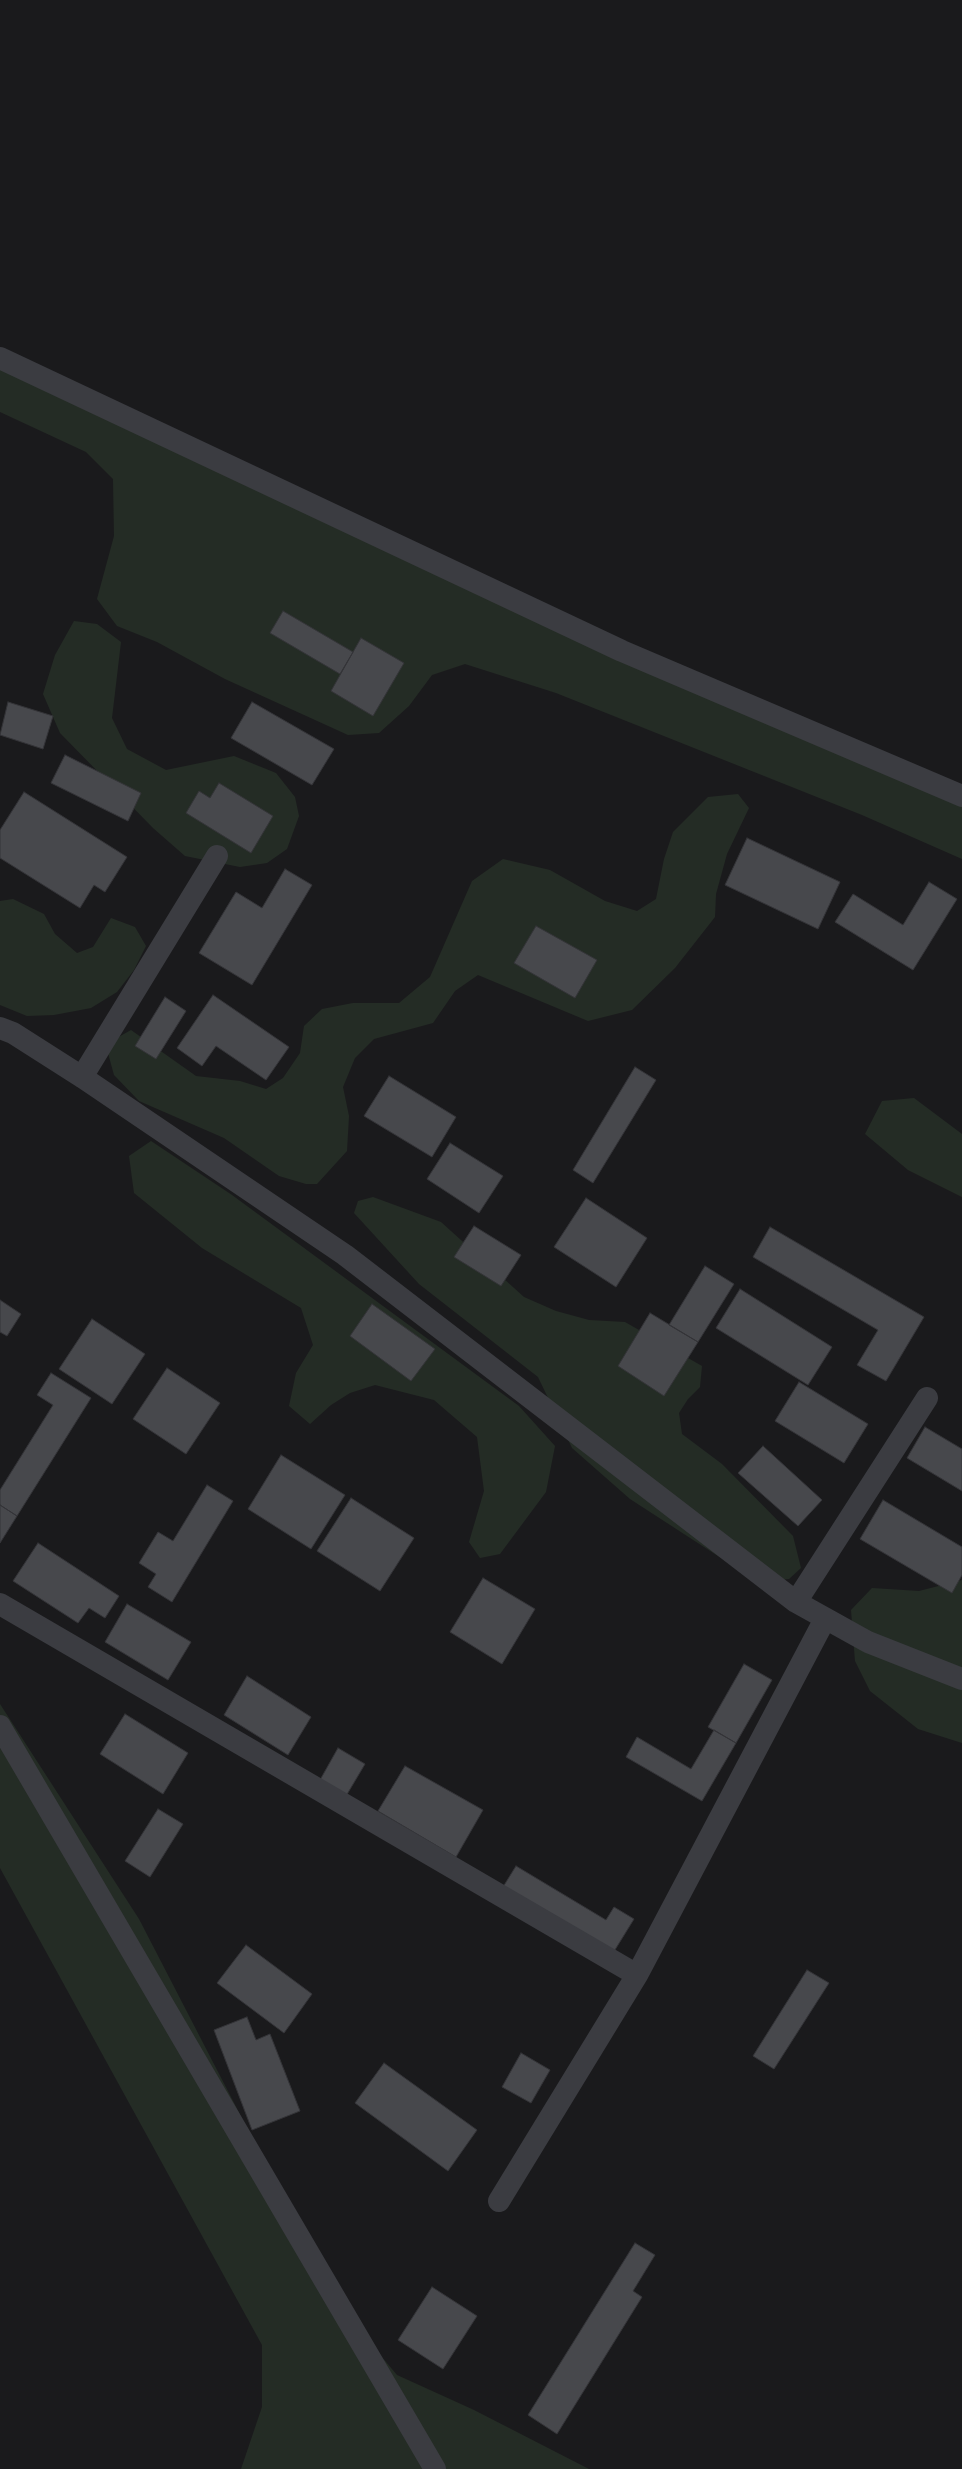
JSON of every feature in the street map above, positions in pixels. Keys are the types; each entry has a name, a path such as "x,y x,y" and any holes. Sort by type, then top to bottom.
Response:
{"lane":[{"path":"0,358 622,652 962,796"},
{"path":"82,1076 217,856"},
{"path":"0,1028 14,1033 82,1076 345,1255 796,1602 868,1642 962,1679"},
{"path":"796,1602 927,1398"},
{"path":"0,1604 637,1975"},
{"path":"500,2201 637,1975 826,1619"},
{"path":"0,1726 435,2469"}],"shaded area":[{"path":"0,358 624,645 962,788 962,859 862,815 556,693 465,664 432,675 409,706 379,733 348,735 225,679 157,642 117,626 97,599 114,536 113,479 86,452 0,412"},
{"path":"74,621 97,624 121,642 112,718 127,749 166,770 234,756 276,773 295,797 299,816 287,849 267,863 240,867 185,856 153,828 60,733 43,694 55,655"},
{"path":"738,794 749,808 727,854 716,894 715,917 675,968 632,1010 588,1021 478,975 455,991 433,1023 374,1039 355,1058 343,1087 349,1116 347,1151 317,1184 306,1184 279,1176 224,1138 139,1101 114,1075 108,1053 115,1039 131,1030 196,1076 240,1081 266,1089 283,1078 300,1053 304,1026 322,1009 353,1003 399,1003 430,977 472,881 503,859 550,870 605,901 637,911 656,899 664,859 673,832 708,797"},
{"path":"13,899 44,914 55,934 77,953 93,947 111,918 135,927 146,946 134,970 117,992 91,1008 54,1015 27,1016 0,1005 0,901"},
{"path":"914,1098 962,1134 962,1197 908,1170 865,1134 882,1101"},
{"path":"151,1141 232,1195 519,1406 555,1446 546,1492 500,1554 480,1558 469,1542 484,1491 477,1437 434,1400 375,1385 350,1393 331,1405 310,1424 289,1406 296,1373 313,1345 301,1308 202,1248 134,1193 129,1156"},
{"path":"373,1197 441,1222 524,1297 556,1311 589,1320 625,1322 702,1366 700,1387 688,1399 679,1413 682,1434 722,1464 793,1536 801,1568 789,1579 758,1582 630,1499 572,1448 538,1377 419,1284 354,1213 358,1201"},
{"path":"962,1580 962,1743 918,1729 870,1691 855,1661 851,1610 872,1588 919,1591"},
{"path":"0,1704 139,1919 339,2306 397,2375 474,2410 589,2469 241,2469 262,2407 262,2345 0,1868"}],"building":[{"path":"283,611 353,652 340,674 270,633"},
{"path":"361,638 404,663 373,716 331,691"},
{"path":"8,702 53,716 43,749 0,735"},
{"path":"252,702 334,749 312,785 231,738"},
{"path":"65,755 141,793 128,821 51,783"},
{"path":"219,783 273,816 251,853 186,813 199,791 210,798"},
{"path":"24,792 127,857 105,892 94,885 80,908 0,858 0,830"},
{"path":"747,838 840,882 818,929 725,885"},
{"path":"285,869 312,885 252,985 199,953 236,892 262,908"},
{"path":"929,882 957,899 913,970 835,922 853,894 903,925"},
{"path":"536,926 597,960 575,998 514,963"},
{"path":"213,995 289,1047 266,1080 216,1046 202,1066 177,1048"},
{"path":"165,997 186,1011 156,1059 135,1046"},
{"path":"635,1067 656,1080 593,1183 573,1170"},
{"path":"389,1076 456,1117 432,1157 364,1116"},
{"path":"450,1143 503,1176 479,1213 427,1179"},
{"path":"586,1198 647,1238 616,1287 554,1247"},
{"path":"474,1226 521,1255 501,1286 454,1257"},
{"path":"770,1227 924,1317 886,1381 857,1365 878,1330 753,1257"},
{"path":"705,1266 734,1284 698,1342 669,1325"},
{"path":"740,1289 832,1347 808,1385 716,1328"},
{"path":"0,1300 21,1314 7,1336 0,1332"},
{"path":"372,1304 435,1349 411,1381 350,1336"},
{"path":"650,1313 698,1342 664,1396 618,1366"},
{"path":"92,1319 145,1354 112,1404 59,1369"},
{"path":"167,1368 220,1403 186,1454 133,1419"},
{"path":"51,1373 91,1398 17,1516 0,1505 0,1490 53,1405 37,1395"},
{"path":"799,1382 868,1424 844,1463 775,1421"},
{"path":"925,1427 962,1449 962,1491 907,1458"},
{"path":"763,1446 822,1500 798,1526 738,1473"},
{"path":"281,1455 345,1495 311,1549 248,1509"},
{"path":"207,1485 233,1501 172,1602 148,1587 156,1574 139,1563 158,1532 173,1541"},
{"path":"351,1498 414,1538 380,1591 317,1551"},
{"path":"883,1500 962,1547 962,1575 952,1593 860,1539"},
{"path":"0,1505 17,1516 0,1543"},
{"path":"38,1543 119,1596 105,1618 89,1608 78,1623 13,1581"},
{"path":"483,1578 535,1609 502,1664 450,1632"},
{"path":"127,1604 191,1642 168,1680 105,1642"},
{"path":"744,1664 772,1680 736,1743 708,1727"},
{"path":"247,1676 311,1717 288,1755 224,1715"},
{"path":"125,1714 188,1753 163,1794 100,1754"},
{"path":"714,1730 736,1743 702,1801 626,1757 637,1737 691,1769"},
{"path":"338,1748 365,1764 346,1796 320,1780"},
{"path":"405,1766 483,1810 456,1857 378,1811"},
{"path":"158,1809 183,1824 150,1877 125,1861"},
{"path":"516,1866 606,1920 614,1907 634,1919 613,1953 503,1887"},
{"path":"246,1945 312,1994 284,2033 217,1983"},
{"path":"807,1970 829,1983 774,2069 753,2056"},
{"path":"247,2017 256,2040 270,2034 300,2111 252,2130 214,2030"},
{"path":"521,2053 550,2070 531,2103 502,2087"},
{"path":"384,2063 477,2130 448,2171 355,2103"},
{"path":"635,2243 655,2255 633,2291 642,2297 557,2434 528,2415"},
{"path":"432,2287 477,2316 443,2369 398,2340"}]}
